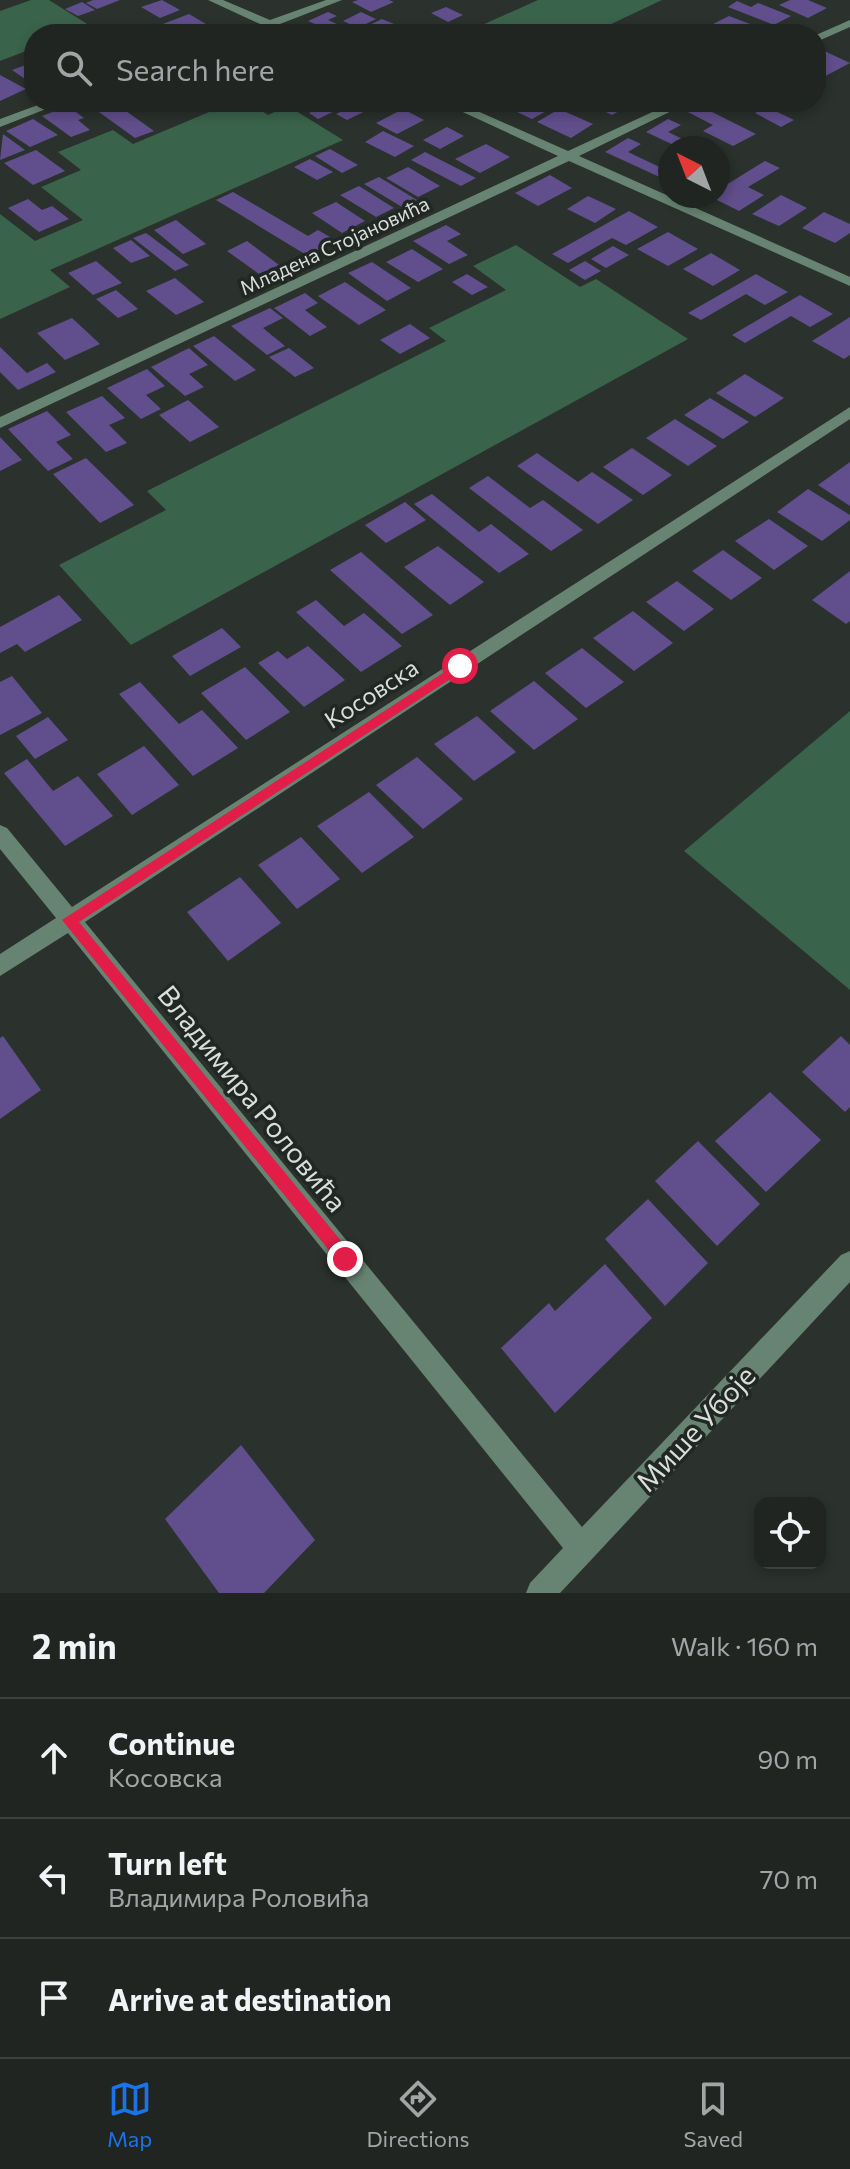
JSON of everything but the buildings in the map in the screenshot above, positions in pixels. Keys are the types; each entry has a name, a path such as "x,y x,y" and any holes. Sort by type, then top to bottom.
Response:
{"street":[{"path":"214,0 270,24 336,0"},
{"path":"826,34 850,23"},
{"path":"0,123 30,112"},
{"path":"470,112 850,282"},
{"name":"Младена Стојановића","path":"0,423 663,112"},
{"name":"Косовска","path":"0,966 850,412"},
{"name":"Владимира Роловића","path":"0,834 582,1549"},
{"name":"Мише Убоје","path":"540,1593 850,1264"}],"green space":[{"path":"31,0 49,0 87,24 24,24 24,52 0,61 0,11"},
{"path":"538,0 662,0 611,24 484,24"},
{"path":"209,112 263,112 268,115 298,112 343,140 50,270 70,287 0,319 0,214 35,241 83,220 41,187 81,170 58,152 113,130 133,144"},
{"path":"516,245 580,287 596,279 688,339 131,645 59,565 166,510 147,491 446,341 429,328 506,290 473,266"},
{"path":"850,711 850,990 684,851"}],"route":[{"path":"345,1259 69,920 460,666"}]}
